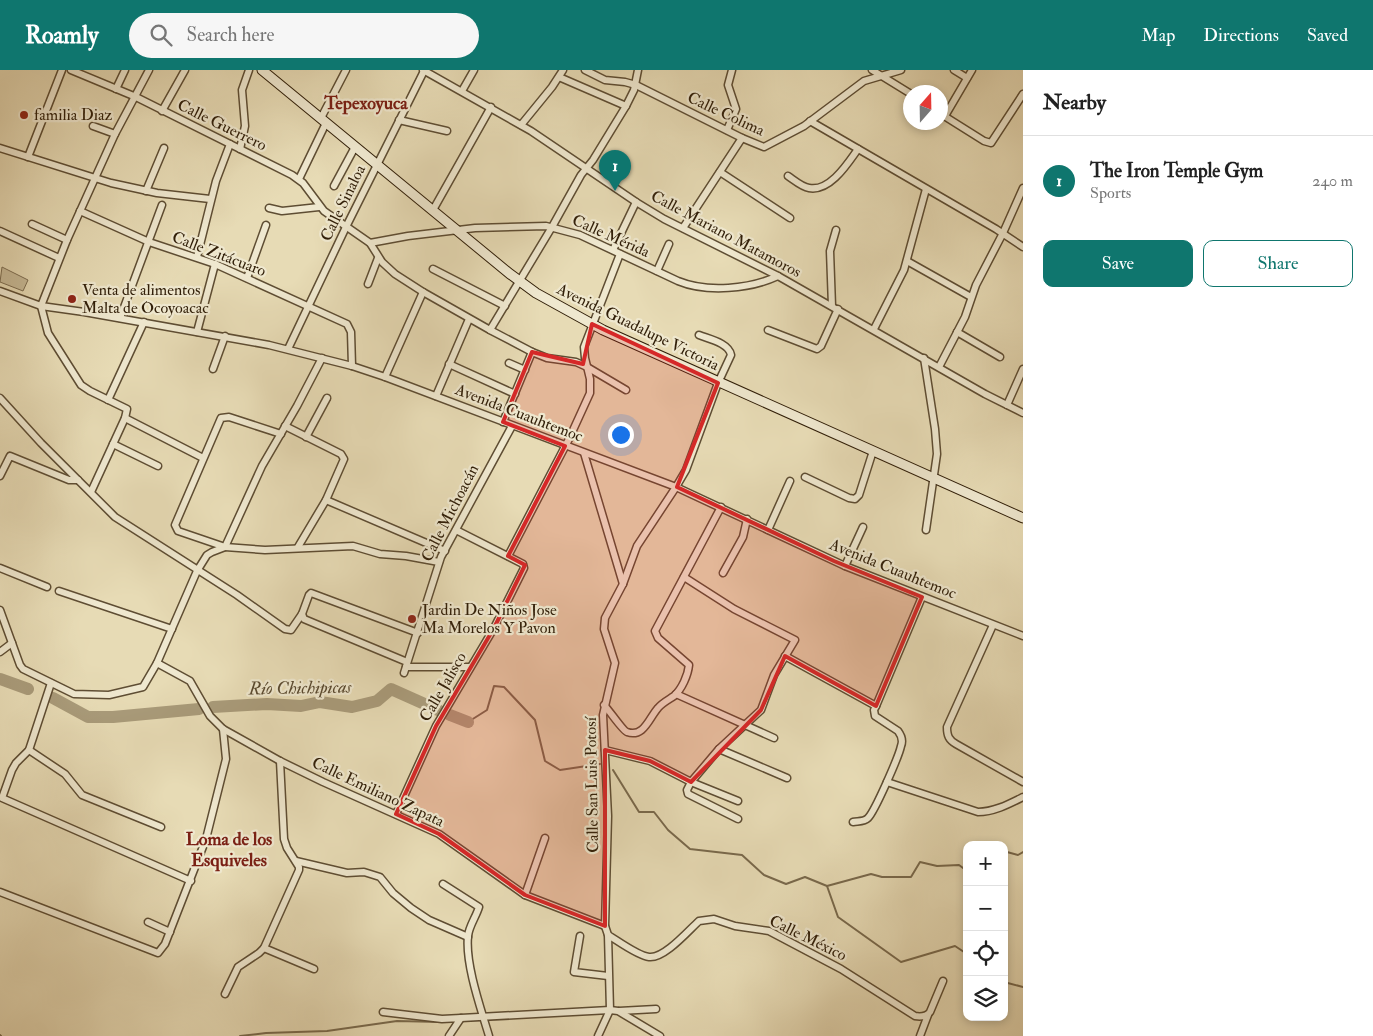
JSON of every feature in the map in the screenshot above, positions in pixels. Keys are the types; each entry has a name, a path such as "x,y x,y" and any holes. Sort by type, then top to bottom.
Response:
{"main road":[{"name":"Avenida Guadalupe Victoria","path":"262,70 519,282 536,293 592,324 718,383 1023,518"}],"street":[{"path":"28,157 62,70"},
{"name":"Calle Guerrero","path":"70,70 136,97 286,172 299,180 319,207 370,243"},
{"path":"116,89 125,70"},
{"path":"91,492 128,409 81,385 48,333 41,306 59,258 115,134 149,70"},
{"path":"162,111 185,70"},
{"path":"240,149 245,126 242,90 249,70"},
{"path":"299,180 346,70"},
{"name":"Calle Mariano Matamoros","path":"423,70 521,125 636,202 778,276 1023,413"},
{"name":"Calle Sinaloa","path":"288,350 423,70"},
{"path":"462,91 474,70"},
{"path":"521,125 563,70"},
{"name":"Calle Colima","path":"584,70 605,80 636,85 761,147 768,147 810,121 864,81 901,70"},
{"path":"490,330 586,168 593,160 626,106 636,85 638,70"},
{"path":"727,130 736,109 728,85 732,70"},
{"path":"872,70 903,90"},
{"path":"954,70 967,78"},
{"path":"948,107 972,70"},
{"path":"559,77 626,106"},
{"path":"948,118 984,141 991,143 1023,94"},
{"path":"433,210 491,107"},
{"path":"399,120 447,131"},
{"path":"810,121 1003,233 1023,247"},
{"path":"93,126 115,134"},
{"path":"683,228 742,138"},
{"path":"196,257 210,199 220,167 230,144"},
{"path":"334,186 355,147"},
{"path":"0,148 96,178 146,191 210,199"},
{"path":"146,191 164,148"},
{"path":"788,176 808,188 817,188 838,176 858,149"},
{"path":"720,172 790,218"},
{"path":"939,367 968,311 979,278 1003,233 1023,188"},
{"path":"874,329 907,261 926,189"},
{"path":"613,250 636,202"},
{"path":"120,318 162,206"},
{"path":"268,208 282,211 319,207"},
{"name":"Calle Zitácuaro","path":"80,212 149,242 215,264 347,324 351,332 352,366"},
{"path":"32,224 67,240"},
{"path":"247,278 266,225"},
{"name":"Calle Mérida","path":"370,243 408,236 498,226 552,227 580,235 685,284 700,287 743,287 755,285 778,276"},
{"path":"832,306 830,251 836,230"},
{"path":"0,231 59,258"},
{"path":"370,243 378,258 395,274 423,292 532,352 547,358 568,360 587,367 626,390"},
{"path":"657,271 669,244"},
{"path":"508,556 590,393 590,379 584,347 620,254"},
{"path":"368,284 378,258"},
{"path":"907,261 971,298"},
{"path":"196,332 215,264"},
{"path":"433,269 505,306"},
{"name":"Avenida Cuauhtemoc","path":"0,291 41,306 225,336 322,358 385,377 676,487 845,566 1023,636"},
{"path":"385,377 423,292"},
{"path":"768,330 817,348 821,346 838,309"},
{"path":"436,396 469,318"},
{"path":"108,400 144,322"},
{"path":"957,332 1000,357"},
{"name":"Calle San Luis Potosí","path":"610,1010 608,935 605,926 608,816 604,705 615,663 605,635 604,624 623,584 637,546 676,487 691,457 718,383 730,358 731,352 723,345 699,334"},
{"path":"213,369 225,336"},
{"path":"503,422 532,352"},
{"path":"0,610 21,668 74,694 109,696 143,687 172,629 197,571 207,555 224,547 262,466 322,358"},
{"path":"924,358 937,443 936,464 926,530"},
{"path":"510,363 525,370"},
{"path":"450,364 515,394"},
{"path":"1007,405 1023,369"},
{"path":"0,398 41,443 115,517 288,630 291,630 302,614 309,595 312,593 418,633"},
{"path":"306,437 327,398"},
{"path":"281,434 225,417 219,422 175,525 178,531 224,547 265,550 298,547 354,546 380,554 406,556 439,562"},
{"path":"125,418 203,458"},
{"path":"285,426 344,457 344,462 326,500 298,547"},
{"name":"Calle Michoacán","path":"406,667 439,562 472,496 512,426"},
{"path":"113,444 158,466"},
{"path":"805,477 849,498 855,499 859,495 873,451"},
{"path":"584,453 623,584"},
{"path":"0,476 10,456 69,480 78,480"},
{"path":"768,530 790,481"},
{"path":"326,500 445,551"},
{"path":"604,705 623,730 636,733 643,729 658,707 676,694 681,687 690,665 658,638 655,631 721,507"},
{"path":"723,573 743,537 747,520"},
{"path":"845,566 863,526"},
{"name":"Calle Jalisco","path":"396,814 436,726 494,628 523,570 523,564 456,530"},
{"path":"0,568 47,587"},
{"path":"684,577 744,614 794,638 772,681 763,707 719,749 691,782 687,790 688,794 738,819"},
{"path":"60,591 172,629"},
{"path":"853,822 865,820 869,817 887,782 902,744 898,730 875,716 874,710 922,597"},
{"path":"302,614 304,619 406,667 470,668"},
{"path":"993,625 947,727 947,733 951,741 1023,782"},
{"path":"0,652 12,643"},
{"path":"785,656 876,706"},
{"name":"Calle Emiliano Zapata","path":"156,663 190,681 210,716 223,729 322,782 439,834 526,895 605,926"},
{"path":"51,683 29,750 12,770 2,795 4,799 191,881"},
{"path":"676,694 774,738"},
{"path":"0,892 158,953 165,944 206,839 226,759 223,729"},
{"path":"719,749 786,778"},
{"path":"29,750 65,774 82,795 161,828"},
{"path":"605,750 650,761 691,782 738,801"},
{"path":"225,994 238,967 260,953 264,948 299,870 287,848 283,833 280,761"},
{"path":"887,782 978,812 1005,806 1023,797"},
{"path":"526,895 545,838"},
{"path":"296,862 347,873 364,872 380,877 393,893 410,908 429,920 468,937"},
{"path":"443,884 477,904 479,908 468,937 472,971 489,1036"},
{"name":"Calle México","path":"608,935 643,955 651,957 667,951 699,921 704,919 714,919 735,926 765,930 841,969 915,1016 924,1017 928,1015"},
{"path":"148,922 170,932"},
{"path":"580,936 574,972 608,976"},
{"path":"264,948 314,969"},
{"path":"920,1036 943,982"},
{"path":"383,1012 442,1019 656,1009"},
{"path":"598,1036 610,1010"},
{"path":"618,1011 660,1036"},
{"path":"449,1036 461,1018"}],"highlighted area":[{"path":"592,324 718,383 677,487 834,561 922,597 876,706 785,656 761,710 691,782 650,761 605,750 605,926 525,895 439,834 396,814 436,726 494,628 525,565 508,556 565,446 503,422 532,352 583,364"}],"shaded area":[{"path":"2,267 28,280 23,291 0,282"}],"waterway":[{"name":"Río Chichipicas","path":"0,679 28,689"},
{"path":"468,722 487,710 494,686 504,687 535,720 545,761 560,770 600,764"},
{"name":"Río Chichipicas","path":"213,707 267,704 301,706 320,702 352,707 377,701 391,689 438,710"},
{"name":"Río Chichipicas","path":"53,698 88,717 113,717 199,709"},
{"name":"Río Chichipicas","path":"450,715 468,722"},
{"path":"613,770 639,812 654,812 668,830 690,849 742,855 764,875 786,884 805,877 827,886 871,874 882,877 911,877 920,862 937,866 959,865 963,868"},
{"path":"1008,852 1018,855 1023,852"},
{"path":"827,886 838,917 901,962 955,946 963,951"},
{"path":"1008,983 1023,987"},
{"path":"240,1036 266,1033 327,1031 397,1021 441,1022"}],"place":[{"name":"familia Diaz","path":"24,115"},
{"name":"The Iron Temple Gym","path":"615,191"},
{"name":"Venta de alimentos Malta de Ocoyoacac","path":"72,299"},
{"name":"Jardin De Niños Jose Ma Morelos Y Pavon","path":"412,619"}],"district":[{"name":"Tepexoyuca","path":"366,103"},
{"name":"Loma de los Esquiveles","path":"229,850"}]}
